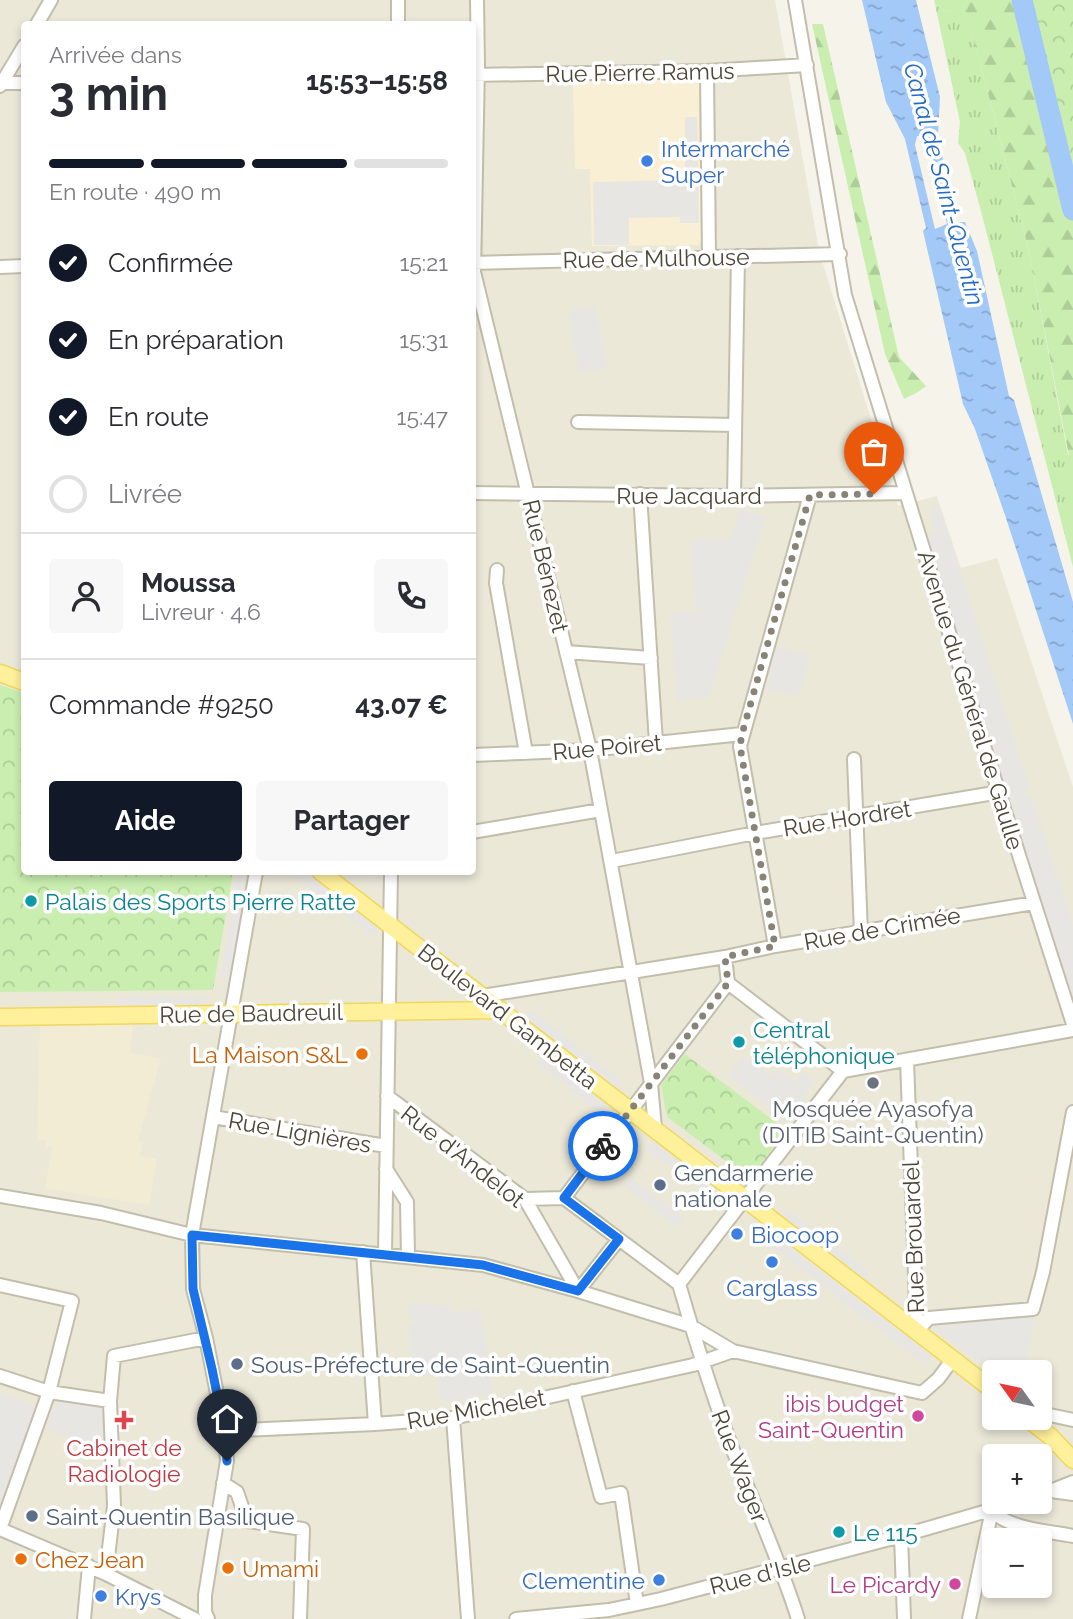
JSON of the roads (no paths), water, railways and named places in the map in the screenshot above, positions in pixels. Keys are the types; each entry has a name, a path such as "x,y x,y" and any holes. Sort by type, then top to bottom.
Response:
{"main road":[{"path":"0,673 21,681"},
{"name":"Boulevard Gambetta","path":"325,875 982,1382"},
{"path":"445,1011 466,1000 467,991 457,977"},
{"name":"Rue de Baudreuil","path":"0,1017 501,1010"},
{"path":"1042,1430 1073,1460"},
{"path":"1051,1437 1073,1447"}],"street":[{"path":"39,21 51,0"},
{"path":"398,0 398,21"},
{"name":"Rue Bénezet","path":"476,38 477,0"},
{"name":"Avenue du Général de Gaulle","path":"795,0 845,295 1073,1024"},
{"path":"1,84 21,51"},
{"name":"Rue Pierre Ramus","path":"476,75 708,71 807,65"},
{"path":"708,71 709,257"},
{"path":"1,84 21,83"},
{"name":"Rue de Mulhouse","path":"476,262 840,254"},
{"path":"734,496 738,256"},
{"path":"0,267 21,266"},
{"name":"Rue Bénezet","path":"476,280 590,750 651,1083 655,1129"},
{"path":"578,422 735,425"},
{"name":"Rue Jacquard","path":"476,493 734,496 905,493"},
{"path":"639,495 656,743"},
{"path":"775,946 740,746 810,495"},
{"path":"498,570 496,583 526,753"},
{"path":"566,652 651,658"},
{"name":"Rue Poiret","path":"476,755 590,750 742,734"},
{"path":"854,759 861,932"},
{"name":"Rue Hordret","path":"611,861 755,833 1000,792"},
{"path":"476,831 601,810"},
{"path":"208,1619 205,1612 205,1595 227,1461 225,1434 206,1338 193,1289 192,1235 255,875"},
{"path":"385,1254 391,875"},
{"name":"Rue de Crimée","path":"482,996 1034,903"},
{"path":"564,1198 728,983 725,957"},
{"path":"728,983 843,1071"},
{"path":"525,1199 564,1198 679,1283 843,1071 1073,1030"},
{"name":"Rue Brouardel","path":"907,1060 917,1331"},
{"name":"Rue d'Andelot","path":"387,1096 525,1199 578,1291"},
{"path":"917,1331 929,1318 1033,1309 1073,1112"},
{"name":"Rue Lignières","path":"213,1117 386,1146"},
{"path":"386,1169 408,1202 408,1257"},
{"path":"0,1196 100,1213 192,1235 483,1265 691,1326 733,1351 922,1393 938,1379 953,1359"},
{"path":"578,1291 619,1239"},
{"path":"363,1252 375,1424"},
{"name":"Rue Wager","path":"679,1283 702,1363 798,1619"},
{"path":"0,1285 72,1301 49,1392 0,1529 89,1566 195,1619"},
{"path":"106,1574 114,1506 110,1401 114,1356 206,1338"},
{"name":"Rue Michelet","path":"225,1434 241,1430 453,1418 702,1363 733,1351"},
{"path":"0,1376 49,1392 110,1401"},
{"path":"573,1391 601,1497 621,1493 637,1604"},
{"path":"1052,1416 1073,1420"},
{"path":"453,1418 468,1619"},
{"path":"1052,1490 1073,1482"},
{"path":"223,1483 237,1492 247,1521 303,1529 300,1619"},
{"path":"1052,1493 1073,1494"},
{"name":"Rue d'Isle","path":"516,1619 609,1610 637,1604 982,1513"},
{"path":"969,1619 991,1514"},
{"path":"995,1514 1008,1522 1073,1536"},
{"path":"901,1536 904,1619"},
{"path":"84,1619 89,1566"},
{"name":"Rue d'Isle","path":"588,1619 609,1610"}],"water":[{"name":"Canal de Saint-Quentin","path":"862,0 916,0 940,97 938,134 955,222 965,222 977,251 1009,396 1014,400 1073,602 1073,724 1005,515 975,429 963,404 905,139 886,102","holes":["927,135 947,224 935,229 915,145 917,136"]}],"waterway":[{"path":"1022,0 1073,210"}],"place":[{"name":"Intermarché Super","path":"647,161"},
{"name":"Palais des Sports Pierre Ratte","path":"31,901"},
{"name":"Central téléphonique","path":"739,1042"},
{"name":"La Maison S&L","path":"362,1054"},
{"name":"Mosquée Ayasofya (DITIB Saint-Quentin)","path":"873,1083"},
{"name":"Gendarmerie nationale","path":"660,1185"},
{"name":"Biocoop","path":"737,1234"},
{"name":"Carglass","path":"772,1262"},
{"name":"Sous-Préfecture de Saint-Quentin","path":"237,1364"},
{"name":"ibis budget Saint-Quentin","path":"918,1416"},
{"name":"Cabinet de Radiologie","path":"124,1420"},
{"name":"Saint-Quentin Basilique","path":"32,1516"},
{"name":"Le 115","path":"839,1532"},
{"name":"Chez Jean","path":"21,1559"},
{"name":"Umami","path":"228,1568"},
{"name":"Clementine","path":"659,1580"},
{"name":"Le Picardy","path":"955,1584"},
{"name":"Krys","path":"101,1596"}]}
